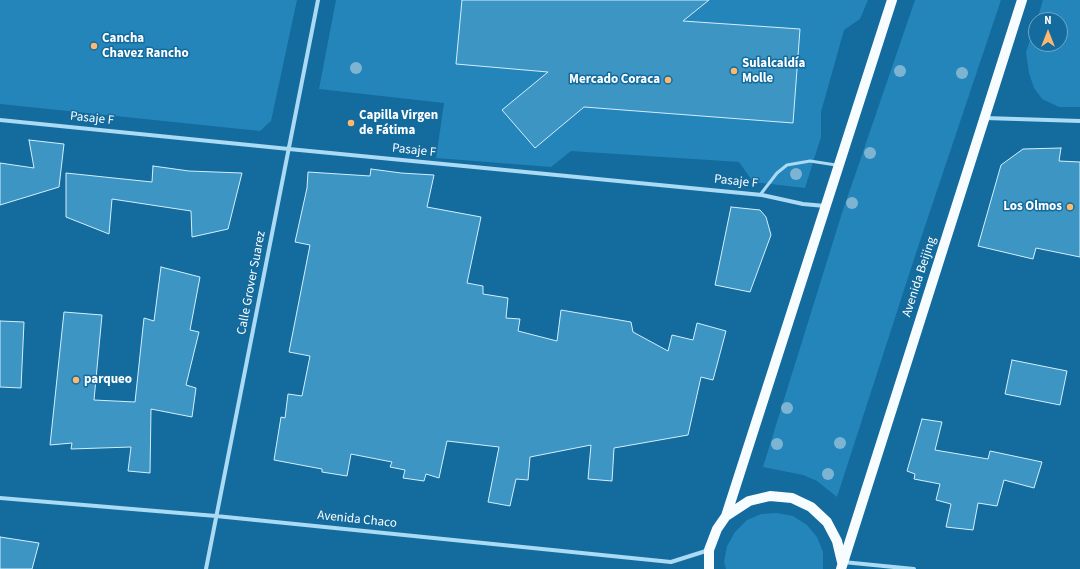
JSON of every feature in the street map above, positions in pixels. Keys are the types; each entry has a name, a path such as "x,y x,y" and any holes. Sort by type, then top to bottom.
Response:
{"main road":[{"path":"726,516 892,0"},
{"name":"Avenida Beijing","path":"842,566 1022,0"},
{"path":"709,569 709,550 716,529 726,516 749,501 770,496 792,498 811,507 827,522 837,541 842,566"}],"street":[{"name":"Calle Grover Suarez","path":"206,569 318,0"},
{"path":"985,118 1080,121"},
{"name":"Pasaje F","path":"0,120 760,195 803,204 825,206"},
{"name":"Avenida Chaco","path":"0,498 216,516 671,562 709,550"},
{"path":"842,566 914,569"}],"lane":[{"path":"760,195 776,173 787,165 810,161 839,165"}],"shaded area":[{"path":"0,0 297,0 271,121 260,131 0,104"},
{"path":"336,0 462,0 456,64 548,72 503,110 535,148 584,107 793,123 800,30 683,21 709,0 868,0 860,19 844,30 821,112 821,137 805,188 753,182 739,162 571,151 551,167 436,158 444,103 319,89"},
{"path":"915,0 1001,0 916,253 837,497 817,481 803,475 763,467 841,216"},
{"path":"1043,0 1080,0 1080,107 1059,107 1042,99 1034,88 1029,73 1026,52 1028,46 1028,52 1068,52 1068,12 1039,12"},
{"path":"777,513 793,516 807,525 817,537 823,552 823,569 726,569 724,562 727,546 735,532 747,520 761,514"}],"building":[{"name":"Mercado Coraca","path":"462,0 709,0 683,21 800,29 793,123 584,107 535,148 502,110 548,72 456,64"},
{"path":"29,140 64,144 59,187 0,205 0,163 34,168"},
{"path":"1061,148 1059,161 1080,162 1080,257 1036,248 1033,259 978,246 1001,165 1023,149"},
{"path":"153,166 189,171 242,173 228,229 192,237 191,211 112,199 109,234 66,217 66,173 152,182"},
{"path":"371,169 434,175 427,207 481,217 467,283 483,286 483,294 508,298 506,318 520,319 518,331 557,341 561,310 631,322 633,332 668,351 672,335 693,340 697,323 726,331 713,380 701,377 688,435 614,448 612,481 588,479 591,445 530,457 528,480 516,479 510,506 488,502 499,447 447,441 439,478 426,474 424,481 403,478 405,470 390,467 392,462 351,454 347,476 322,472 322,469 274,460 281,417 285,418 288,394 302,396 310,356 289,352 310,245 295,242 307,188 308,172 370,176"},
{"path":"731,207 760,210 766,217 771,235 750,292 715,285"},
{"path":"161,267 200,277 190,330 199,332 186,385 196,388 192,417 151,409 150,473 128,471 131,447 71,449 72,443 50,445 64,312 102,315 94,400 135,402 144,318 154,321"},
{"path":"0,321 24,322 21,388 0,387"},
{"path":"1012,360 1067,371 1060,405 1005,394"},
{"path":"922,419 942,422 935,450 988,459 990,451 1042,462 1034,488 1004,480 997,506 978,503 973,530 946,527 951,504 936,500 940,484 914,479 915,474 907,471"},
{"path":"0,537 39,543 32,569 0,569"}],"place":[{"name":"Cancha Chavez Rancho","path":"94,46"},
{"name":"Sulalcaldía Molle","path":"734,71"},
{"name":"Mercado Coraca","path":"668,80"},
{"name":"Capilla Virgen de Fátima","path":"351,123"},
{"name":"Los Olmos","path":"1070,207"},
{"name":"parqueo","path":"76,380"}]}
